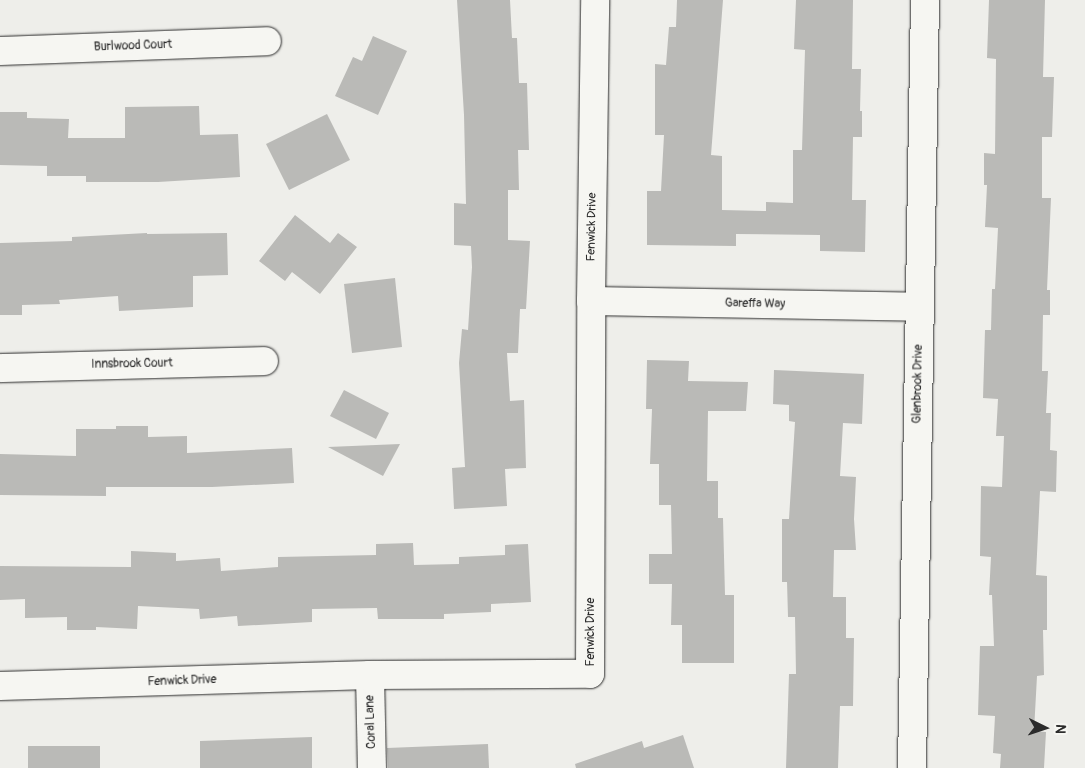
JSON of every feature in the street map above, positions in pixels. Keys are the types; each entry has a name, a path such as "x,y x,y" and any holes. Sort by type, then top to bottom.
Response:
{"street":[{"name":"Fenwick Drive","path":"0,686 370,676 590,674 591,301 596,0"},
{"name":"Glenbrook Drive","path":"912,768 925,0"},
{"name":"Burlwood Court","path":"0,50 267,41"},
{"name":"Gareffa Way","path":"591,301 919,307"},
{"name":"Innsbrook Court","path":"0,368 264,361"},
{"name":"Coral Lane","path":"370,676 372,768"}],"building":[{"path":"457,0 510,0 512,38 517,38 519,83 527,83 529,150 518,150 519,190 508,190 508,240 530,241 526,309 520,309 518,353 507,353 510,401 524,400 526,468 505,469 507,506 454,509 452,468 465,467 459,363 462,329 468,330 472,267 471,246 454,245 454,203 466,204 464,115"},
{"path":"677,0 723,0 711,155 722,156 722,210 766,211 766,202 793,203 793,150 802,150 805,50 794,49 796,0 853,0 852,69 861,69 860,111 862,111 862,137 853,137 852,200 866,200 865,252 820,251 820,235 736,234 736,246 647,245 647,191 661,191 664,135 655,135 655,64 666,65 669,27 676,27"},
{"path":"989,0 1045,0 1043,77 1054,77 1052,137 1042,137 1042,198 1051,198 1047,290 1050,290 1050,315 1043,315 1042,371 1048,371 1046,413 1051,413 1050,450 1057,451 1056,492 1040,491 1036,575 1047,576 1047,630 1043,630 1044,675 1037,676 1034,731 1046,732 1044,768 1000,768 1001,754 993,753 995,716 978,715 980,646 994,646 992,595 989,595 991,557 980,556 981,486 1002,487 1004,436 996,436 998,399 983,398 985,330 991,330 992,289 995,289 998,228 985,227 987,185 984,185 984,153 995,154 996,59 987,58"},
{"path":"373,36 407,51 378,115 335,96 353,57 362,61"},
{"path":"199,106 200,135 238,134 240,177 158,182 86,182 86,176 47,176 47,166 0,165 0,112 27,112 27,118 69,119 68,138 125,138 125,107"},
{"path":"327,114 350,160 289,190 266,144"},
{"path":"295,215 330,243 338,233 357,247 320,294 292,272 285,281 259,261"},
{"path":"147,233 227,233 228,275 193,276 193,307 119,311 118,296 59,300 60,304 22,305 22,315 0,315 0,243 72,241 72,237"},
{"path":"395,278 402,347 352,353 344,284"},
{"path":"647,360 689,361 688,381 748,382 746,411 708,411 707,481 718,481 718,518 723,518 725,595 734,595 734,663 682,663 682,625 671,625 672,584 649,584 649,554 672,554 671,505 659,505 659,464 650,464 652,409 646,409"},
{"path":"774,370 864,374 862,424 843,423 840,476 856,477 854,519 856,550 834,550 833,597 846,597 846,638 854,638 853,706 840,706 838,768 786,768 789,674 796,674 795,617 788,617 787,582 782,582 782,519 789,519 795,422 789,421 789,405 773,404"},
{"path":"344,390 389,413 376,439 330,416"},
{"path":"116,426 148,426 148,437 187,436 187,453 292,448 294,483 212,487 106,487 106,496 0,495 0,454 76,456 76,429 116,429"},
{"path":"400,444 383,476 328,447"},
{"path":"413,543 414,565 459,564 459,557 505,555 505,545 528,544 531,602 491,604 491,612 444,614 444,619 378,619 377,608 312,609 312,622 238,626 237,616 200,619 199,609 138,606 137,629 96,627 96,630 67,630 67,617 25,618 25,599 0,600 0,566 131,567 131,551 176,553 176,561 220,558 221,571 278,567 278,557 376,555 376,544"},
{"path":"683,735 694,768 576,768 575,764 642,741 644,748"},
{"path":"312,737 312,768 200,768 200,741"},
{"path":"488,744 489,768 388,768 387,748"},
{"path":"28,746 100,746 100,768 28,768"}]}
